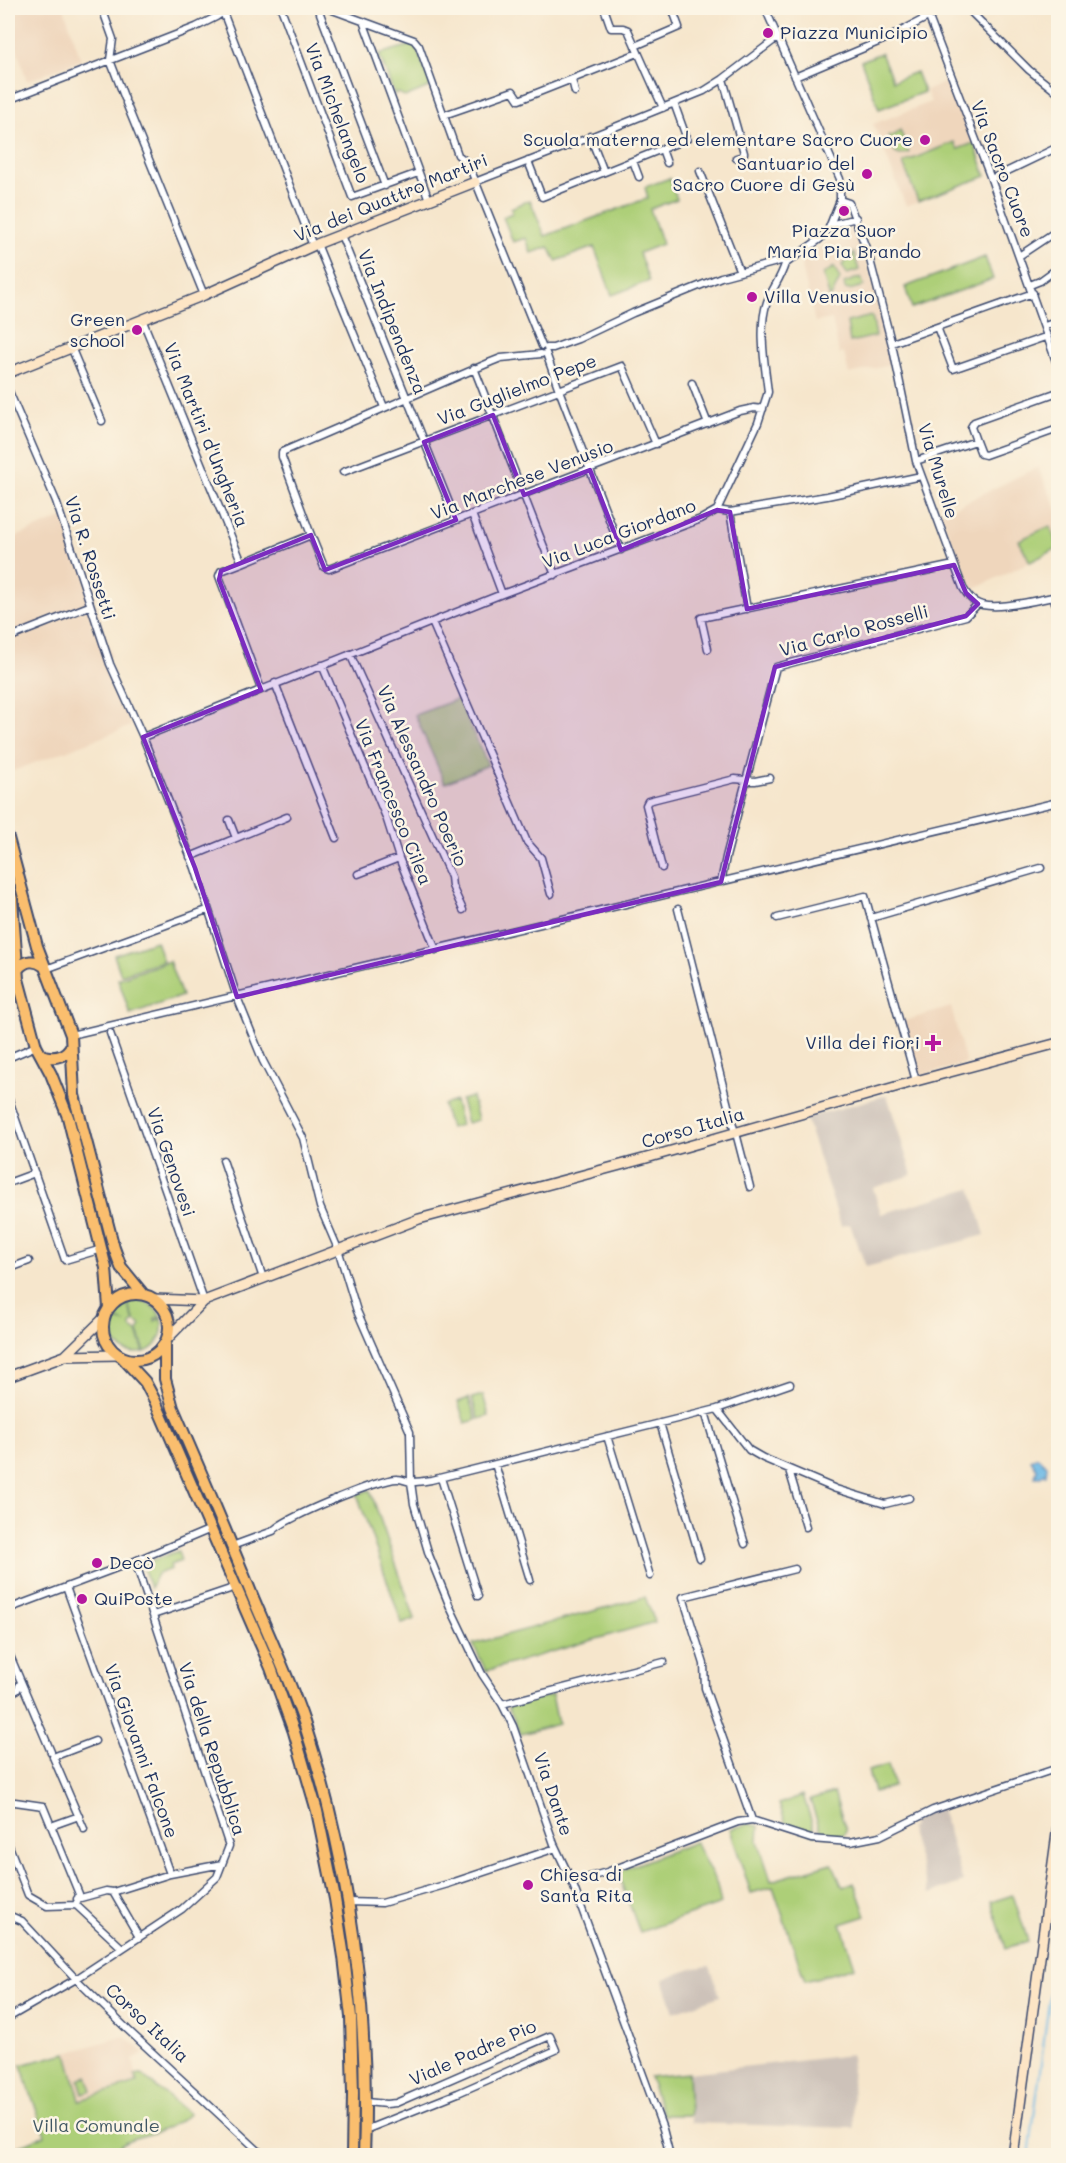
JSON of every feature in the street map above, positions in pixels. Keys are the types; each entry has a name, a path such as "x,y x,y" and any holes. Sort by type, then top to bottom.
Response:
{"main road":[{"path":"8,838 20,888 45,968 70,1035 74,1095 114,1248 121,1267 148,1296 162,1306 168,1316 165,1379 170,1401 303,1720 327,1802 348,1902 363,2014 366,2102 364,2156"},
{"path":"8,884 12,900 16,948 13,970 38,1051 51,1074 68,1117 102,1249 108,1280 109,1308"},
{"path":"13,970 28,962 37,962 45,968"},
{"path":"38,1051 56,1058 67,1053 70,1048"},
{"path":"148,1296 124,1296 109,1308 104,1318 105,1339 145,1382 150,1391 271,1668 294,1732 317,1811 344,1957 351,2017 352,2156"},
{"path":"120,1356 134,1360 147,1358 158,1352 166,1341"}],"street":[{"path":"102,8 113,39 110,60 204,295"},
{"name":"Via Michelangelo","path":"281,8 352,197 418,173"},
{"path":"318,8 385,186"},
{"path":"327,8 416,41 458,156 467,161 541,351 549,363 621,550"},
{"path":"604,8 610,27 627,29 663,108"},
{"path":"444,114 513,91 519,100 572,80 637,50 680,27 672,8"},
{"path":"261,689 219,576 221,571 311,535 282,453 501,358 541,351 578,339 721,277 789,259 820,239 830,225 840,200 840,179 765,8"},
{"path":"795,77 890,37 945,8"},
{"path":"967,8 1029,70 1059,93"},
{"path":"8,100 196,27 226,10 315,245 384,407"},
{"name":"Via Sacro Cuore","path":"928,15 991,179 1059,367"},
{"path":"363,21 429,200"},
{"name":"Via dei Quattro Martiri","path":"8,373 204,295 315,245 704,91 778,41"},
{"path":"723,79 744,153 743,156 736,158"},
{"path":"572,80 575,92"},
{"path":"528,161 542,197 687,140 674,103"},
{"path":"590,136 604,172"},
{"path":"991,179 1059,147"},
{"path":"662,149 667,163"},
{"path":"633,160 639,177"},
{"path":"700,171 740,272"},
{"path":"830,225 858,222 849,203 840,200"},
{"name":"Via Murelle","path":"858,222 891,343 915,461 966,593 978,604"},
{"path":"1019,256 1059,230"},
{"name":"Via Indipendenza","path":"341,235 456,520"},
{"name":"Via Luca Giordano","path":"143,737 502,594 701,519 717,510 758,423 768,392 763,323 767,303 789,259"},
{"path":"1030,285 1059,268"},
{"path":"891,343 1033,293"},
{"name":"Via Martiri d'Ungheria","path":"142,319 242,562"},
{"path":"1045,326 1059,321"},
{"path":"937,327 953,369 1048,336"},
{"path":"71,347 102,421"},
{"name":"Via Guglielmo Pepe","path":"344,472 622,366 656,444"},
{"path":"474,369 555,575"},
{"path":"692,382 708,424"},
{"name":"Via R. Rossetti","path":"8,389 56,501 110,664 143,737 190,857 237,997"},
{"path":"1059,392 974,422 971,427 981,454 985,455 1059,429"},
{"name":"Via Marchese Venusio","path":"311,535 324,567 327,569 748,409 763,409"},
{"path":"915,461 976,441"},
{"path":"717,510 730,512 827,496 921,476"},
{"path":"730,512 747,609"},
{"path":"472,514 502,594"},
{"path":"708,649 701,619 954,565"},
{"path":"978,604 993,606 1016,604 1056,596 1059,621"},
{"name":"Via Carlo Rosselli","path":"721,882 776,667 966,616 978,604"},
{"path":"8,638 89,606"},
{"path":"432,622 526,839 543,862 551,894"},
{"name":"Via Alessandro Poerio","path":"350,654 452,877 452,886 464,910"},
{"name":"Via Francesco Cilea","path":"322,665 386,817 399,858 436,950"},
{"path":"275,683 336,838"},
{"path":"662,868 646,805 648,801 735,779 759,781 770,778"},
{"path":"70,1035 1059,802"},
{"path":"190,857 287,817"},
{"path":"229,820 236,838"},
{"path":"358,874 399,858"},
{"path":"871,918 1041,868"},
{"path":"777,918 865,896 916,1081"},
{"path":"678,909 750,1187"},
{"path":"45,968 207,910"},
{"path":"8,989 21,991"},
{"name":"Via Dante","path":"237,997 263,1061 303,1138 320,1207 338,1249 357,1311 411,1432 411,1482 414,1504 429,1555 450,1607 482,1674 502,1704 513,1726 556,1848 572,1882 660,2120 670,2156"},
{"name":"Via Genovesi","path":"110,1033 204,1301"},
{"name":"Corso Italia","path":"204,1301 419,1219 1059,1043"},
{"path":"8,1058 38,1051"},
{"path":"8,1097 65,1260 102,1249"},
{"path":"223,1160 263,1278"},
{"path":"8,1183 35,1173"},
{"path":"8,1269 29,1261"},
{"path":"148,1296 204,1301"},
{"path":"166,1341 204,1301"},
{"path":"64,1356 104,1318"},
{"path":"8,1377 64,1356 120,1356"},
{"path":"232,1546 273,1531 310,1511 372,1485 398,1479 411,1482 441,1478 717,1409 790,1384"},
{"path":"717,1409 749,1450 789,1470 836,1489 885,1504 909,1498"},
{"path":"705,1412 745,1544"},
{"path":"660,1423 700,1558"},
{"path":"607,1436 650,1576"},
{"path":"495,1464 530,1580"},
{"path":"789,1470 806,1527"},
{"path":"441,1478 478,1596"},
{"path":"8,1609 135,1561 211,1529"},
{"name":"Via della Repubblica","path":"8,2019 76,1979 182,1909 217,1877 229,1846 135,1561"},
{"path":"752,1820 705,1688 704,1664 683,1597 795,1569"},
{"name":"Via Giovanni Falcone","path":"66,1587 170,1874"},
{"path":"153,1616 236,1587"},
{"path":"8,1651 51,1752"},
{"path":"502,1704 664,1662"},
{"path":"8,1694 17,1690 21,1682"},
{"path":"84,1829 53,1757 95,1741"},
{"path":"572,1882 607,1872 738,1822 752,1820 811,1839 853,1841 880,1836 933,1810 1059,1768"},
{"path":"15,1802 43,1806 79,1894 77,1902"},
{"path":"51,1826 79,1816"},
{"path":"1013,2156 1059,1826"},
{"path":"8,1843 28,1895 47,1906 77,1902 106,1891 113,1892 170,1874 222,1864"},
{"path":"348,1902 382,1903 556,1848"},
{"path":"113,1892 139,1937"},
{"path":"77,1902 122,1948"},
{"name":"Corso Italia","path":"8,1915 22,1921 76,1979 264,2156"},
{"name":"Viale Padre Pio","path":"365,2130 458,2093 556,2050 550,2036 396,2103 366,2102"}],"highlighted area":[{"path":"493,415 524,495 590,470 621,550 717,510 730,512 747,609 954,565 966,593 978,604 966,616 775,667 721,882 237,997 195,868 143,737 261,690 219,580 221,571 311,535 325,570 456,520 424,442"}],"shaded area":[{"path":"31,8 64,8 81,60 27,81 8,15"},
{"name":"Scuola materna ed elementare Sacro Cuore","path":"948,81 986,176 906,206 873,124 931,102 926,91"},
{"path":"853,226 861,242 877,299 891,365 849,374 844,353 839,354 832,319 815,322 800,259"},
{"path":"1038,467 1058,512 1058,548 972,590 941,514"},
{"path":"65,517 112,656 103,660 131,726 8,773 8,540"},
{"name":"Villa dei fiori","path":"951,1007 966,1063 916,1077 901,1022"},
{"path":"887,1095 912,1175 873,1188 881,1214 971,1188 985,1235 866,1267 850,1224 841,1226 806,1118"},
{"path":"939,1802 963,1882 929,1894 909,1828 912,1826 908,1817"},
{"path":"710,1966 720,1996 674,2012 663,1979 695,1968"},
{"path":"124,2036 145,2053 133,2059 138,2083 80,2100 67,2053"},
{"path":"851,2055 854,2128 691,2123 688,2073"}],"green space":[{"path":"415,44 431,86 405,97 399,93 394,94 379,54"},
{"path":"881,53 893,81 916,72 924,92 879,109 861,61"},
{"path":"900,130 909,153 900,155 895,153 888,136 895,135"},
{"path":"954,142 958,149 974,143 986,176 918,201 903,163"},
{"path":"670,178 677,199 650,209 662,244 639,253 649,281 612,295 594,247 556,261 549,247 531,253 526,238 513,242 503,217 512,213 511,208 530,200 545,236 648,198 645,187"},
{"path":"854,253 859,270 847,274 842,265"},
{"path":"985,257 993,279 912,308 905,287"},
{"path":"834,267 840,279 830,299 823,274"},
{"path":"861,277 864,286 845,289 844,283"},
{"path":"872,316 876,336 850,342 847,322"},
{"path":"1050,526 1058,548 1030,562 1019,540"},
{"path":"458,699 488,765 445,783 415,715"},
{"path":"156,941 163,961 121,975 114,955"},
{"path":"169,961 182,996 130,1014 118,979"},
{"path":"472,1097 478,1120 467,1123 461,1100"},
{"path":"455,1101 461,1125 450,1128 443,1105"},
{"path":"138,1300 154,1308 161,1317 155,1318 155,1321 161,1318 162,1324 157,1343 145,1352 138,1331 141,1325 135,1321 127,1301"},
{"path":"127,1301 134,1322 131,1328 137,1332 144,1352 136,1353 122,1349 110,1333 110,1318 126,1323 110,1317 118,1306"},
{"path":"483,1395 489,1416 478,1419 472,1398"},
{"path":"469,1398 476,1420 465,1423 458,1402"},
{"path":"370,1490 415,1619 402,1624 357,1494"},
{"path":"178,1551 181,1561 170,1565 171,1569 157,1574 150,1588 142,1564"},
{"path":"645,1597 655,1622 486,1671 473,1644"},
{"path":"552,1695 558,1724 521,1734 508,1707"},
{"path":"888,1765 894,1786 874,1792 868,1771"},
{"path":"834,1793 846,1830 844,1835 822,1835 810,1800"},
{"path":"803,1795 816,1835 786,1824 779,1804"},
{"path":"749,1824 759,1826 758,1841 771,1881 832,1863 843,1887 854,1882 866,1916 841,1924 855,1967 805,1981 773,1887 751,1893 730,1829"},
{"path":"695,1842 717,1885 721,1904 640,1932 617,1872"},
{"path":"1013,1895 1028,1941 1006,1948 991,1902"},
{"name":"Villa Comunale","path":"67,2053 80,2100 137,2083 135,2075 141,2074 189,2114 163,2130 133,2138 121,2144 116,2155 8,2155 8,2151 45,2135 21,2065"},
{"path":"688,2073 690,2115 663,2115 649,2077"},
{"path":"87,2076 92,2090 83,2093 79,2080"}],"water":[{"path":"1037,1457 1047,1465 1046,1475 1043,1474 1041,1477 1035,1477 1037,1469 1031,1460"}],"waterway":[{"path":"1029,2156 1058,1931"}],"place":[{"name":"Piazza Municipio","path":"768,33"},
{"name":"Scuola materna ed elementare Sacro Cuore","path":"925,140"},
{"name":"Santuario del Sacro Cuore di Gesù","path":"867,174"},
{"name":"Piazza Suor Maria Pia Brando","path":"844,211"},
{"name":"Villa Venusio","path":"752,297"},
{"name":"Green school","path":"137,330"},
{"name":"Villa dei fiori","path":"933,1043"},
{"name":"Decò","path":"97,1563"},
{"name":"QuiPoste","path":"82,1599"},
{"name":"Chiesa di Santa Rita","path":"528,1885"}]}
